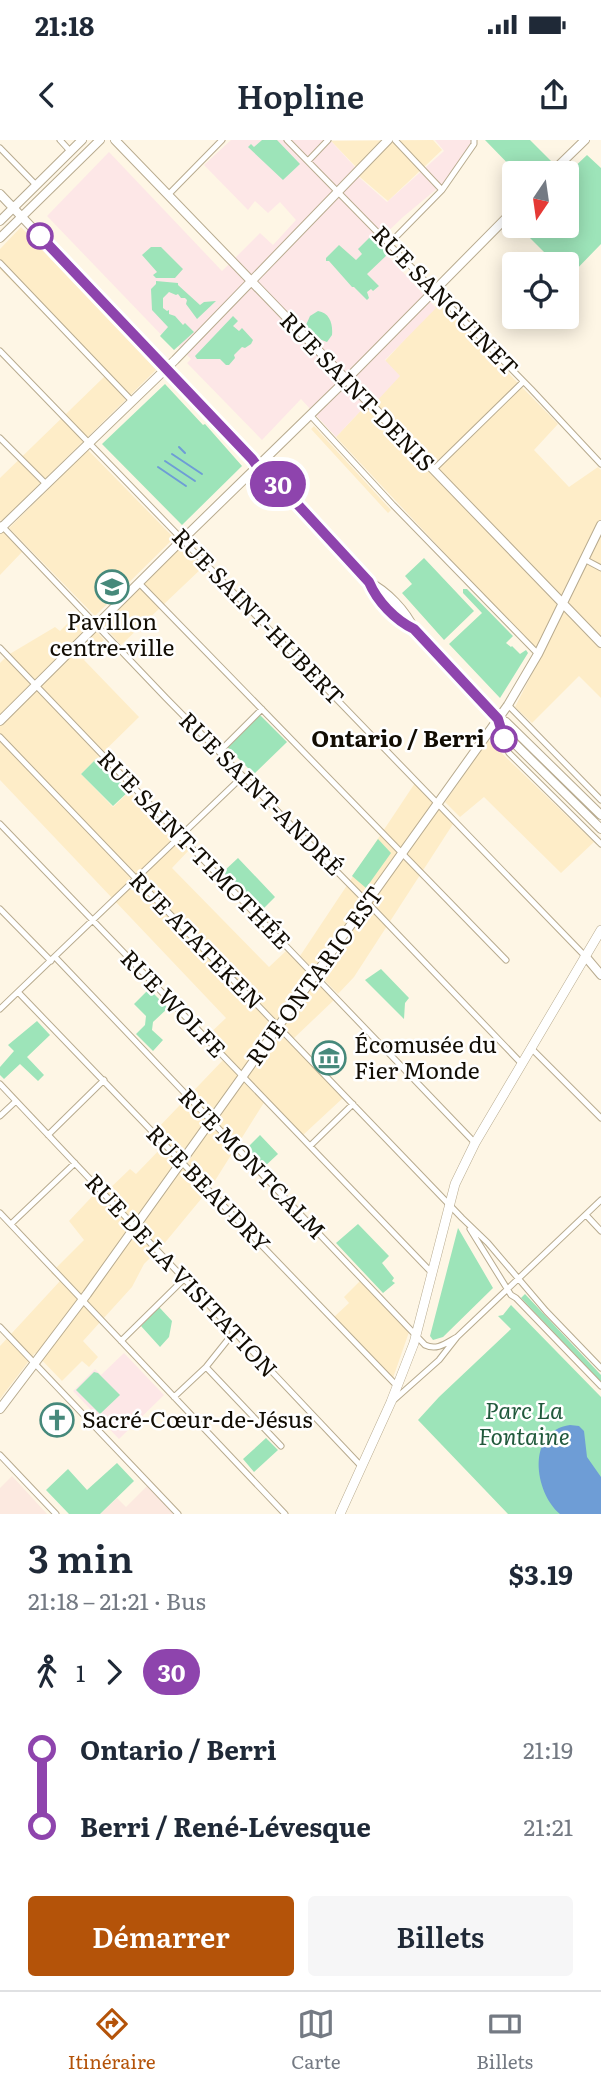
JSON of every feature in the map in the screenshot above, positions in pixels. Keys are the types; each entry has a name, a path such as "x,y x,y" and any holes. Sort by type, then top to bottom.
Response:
{"main road":[{"path":"340,1514 398,1387 416,1337 458,1176 601,930"}],"street":[{"path":"60,140 70,151"},
{"path":"0,221 82,140"},
{"path":"0,238 100,140"},
{"name":"RUE SAINT-DENIS","path":"115,140 601,643"},
{"path":"168,195 222,140"},
{"name":"RUE SANGUINET","path":"287,140 601,464"},
{"path":"308,161 328,140"},
{"path":"1,527 167,367 388,140"},
{"path":"395,140 442,190"},
{"path":"389,244 442,190 474,144 474,140"},
{"path":"563,161 585,140"},
{"path":"0,148 36,185"},
{"path":"0,194 167,367 258,466 268,469 369,582 374,593 387,608 403,624 414,629 498,719 508,724 601,815"},
{"path":"0,721 502,222"},
{"path":"0,263 131,400"},
{"name":"RUE SAINT-HUBERT","path":"0,351 439,803 601,975"},
{"path":"433,470 523,382"},
{"path":"310,415 538,654"},
{"path":"0,438 46,484"},
{"name":"RUE ONTARIO EST","path":"0,1409 182,1162 508,705 538,654 601,524"},
{"name":"RUE SAINT-ANDRÉ","path":"1,527 368,902 522,1064"},
{"path":"584,559 601,568"},
{"path":"139,583 506,960"},
{"name":"RUE SAINT-TIMOTHÉE","path":"0,648 475,1143"},
{"path":"508,705 601,800"},
{"path":"219,752 262,709"},
{"path":"498,719 509,753 601,844"},
{"path":"503,733 601,829"},
{"name":"RUE ATATEKEN","path":"0,737 464,1220"},
{"path":"0,1009 243,776"},
{"name":"RUE WOLFE","path":"0,824 433,1275"},
{"name":"RUE MONTCALM","path":"0,909 53,959 211,1121 416,1337"},
{"name":"RUE BEAUDRY","path":"19,992 398,1387"},
{"path":"0,998 6,1004"},
{"path":"531,1048 601,1118"},
{"path":"48,1135 104,1080"},
{"name":"RUE DE LA VISITATION","path":"0,1084 362,1467"},
{"path":"0,1116 16,1101"},
{"path":"310,1146 353,1104"},
{"path":"11,1224 75,1163"},
{"path":"391,1402 439,1360 457,1337 601,1200"},
{"path":"0,1213 285,1514"},
{"path":"586,1215 601,1231"},
{"path":"464,1220 488,1243 545,1311 601,1368"},
{"path":"464,1220 507,1290 601,1386"},
{"path":"121,1341 184,1279"},
{"path":"0,1327 178,1514"},
{"path":"174,1398 206,1367 234,1332"},
{"path":"416,1337 433,1348 457,1337"},
{"path":"206,1367 281,1446"},
{"path":"0,1455 56,1514"}],"shaded area":[{"path":"231,140 330,140 356,168 353,172 387,202 444,151 435,140 471,140 444,183 376,243 436,308 385,360 400,376 375,403 366,405 336,437 301,399 262,440 187,363 191,359 176,344 172,346 47,216 109,152 222,271 260,233 273,245 296,220 280,202 268,213 255,201 248,210 204,165"},
{"path":"433,140 442,150 388,201 354,172 357,168 331,141"},
{"path":"21,227 157,369 2,521 0,478 105,376 0,269 0,249"},
{"path":"439,302 558,424 534,450 569,487 598,467 601,470 601,698 579,676 532,723 515,707 541,656 336,437 366,405 399,376 385,361"},
{"path":"314,426 391,510 388,513 311,429"},
{"path":"88,450 174,538 95,616 9,528"},
{"path":"0,527 23,551 0,575"},
{"path":"182,546 203,567 121,645 103,625"},
{"path":"80,611 104,640 84,660 139,717 81,774 113,807 129,792 190,849 172,868 269,967 286,951 334,1000 292,1040 345,1096 302,1136 206,1037 226,1018 0,780 0,663 8,655 55,627 60,631"},
{"path":"488,740 594,842 561,873 484,797 460,817 445,802"},
{"path":"415,783 453,824 354,977 338,994 300,956"},
{"path":"224,1059 265,1101 211,1187 144,1264 132,1287 83,1341 98,1357 89,1367 82,1361 62,1381 35,1353 0,1399 0,1346 60,1281 51,1273 84,1240 69,1221 101,1187 106,1192 130,1169 136,1174 167,1142 155,1131"},
{"path":"361,1280 409,1332 393,1378 334,1317 349,1303 344,1297"},
{"path":"124,1353 164,1395 119,1439 73,1391 95,1369 101,1375"},
{"path":"12,1476 47,1514 0,1514 0,1488"},
{"path":"148,1485 175,1514 100,1514 117,1498 126,1507"}],"green space":[{"path":"262,140 277,140 300,164 283,180 248,147 251,144 254,147"},
{"path":"485,140 530,140 551,161 505,161"},
{"path":"587,155 601,168 601,244 579,267 579,252 544,252 530,238 579,238 579,163"},
{"path":"371,236 388,254 367,274 379,286 367,292 367,300 326,258 339,245 356,260 362,254 358,249"},
{"path":"151,247 161,247 183,269 175,278 156,278 153,275 157,272 142,255"},
{"path":"156,281 178,283 200,305 216,301 197,319 186,304 185,298 169,292 163,298 163,308 194,332 174,350 160,336 168,327 152,310 151,289"},
{"path":"318,311 325,314 331,323 332,335 327,342 316,338 306,325 310,316"},
{"path":"233,316 238,321 233,326 239,331 242,328 253,340 251,344 242,347 229,365 220,359 197,359 195,356"},
{"path":"165,384 242,466 182,525 102,444"},
{"path":"424,558 474,611 444,640 402,593 412,584 405,576"},
{"path":"463,589 467,589 513,636 506,643 520,654 526,650 528,653 500,698 449,644 482,613 463,593"},
{"path":"260,715 287,742 254,774 227,747"},
{"path":"97,758 129,791 113,806 81,774"},
{"path":"378,839 391,853 366,888 352,876"},
{"path":"238,858 275,897 261,911 223,872"},
{"path":"381,969 409,998 405,1003 404,1019 365,980"},
{"path":"149,989 168,1008 153,1022 152,1030 163,1040 153,1051 136,1034 145,1025 146,1016 134,1004"},
{"path":"37,1021 50,1035 27,1057 44,1075 38,1081 20,1064 4,1079 0,1075 0,1067 14,1051 8,1045"},
{"path":"260,1135 278,1154 264,1167 246,1149"},
{"path":"358,1224 389,1256 382,1263 395,1283 383,1293 336,1243"},
{"path":"458,1228 493,1288 443,1337 433,1340 430,1336"},
{"path":"525,1294 601,1375 601,1382 521,1298"},
{"name":"Parc La Fontaine","path":"511,1305 601,1397 601,1514 508,1514 418,1420 511,1329 498,1316 503,1315"},
{"path":"159,1307 172,1321 169,1337 160,1347 141,1326"},
{"path":"94,1372 120,1395 100,1414 76,1390"},
{"path":"266,1438 278,1450 254,1472 243,1459"},
{"path":"117,1463 134,1481 100,1514 69,1514 46,1490 68,1469 87,1490"}],"water":[{"path":"570,1425 579,1426 584,1431 587,1457 601,1477 601,1514 560,1514 544,1492 539,1464 541,1450 546,1438 556,1430"}],"waterway":[{"path":"179,447 185,453"},
{"path":"172,454 202,474"},
{"path":"165,461 195,481"},
{"path":"158,467 186,486"}],"bus line":[{"name":"30","path":"40,236 161,361 252,459 265,477 276,481 369,582 374,593 387,608 403,624 414,629 498,719 504,739"}],"place":[{"name":"Pavillon centre-ville","path":"112,587"},
{"name":"Ontario / Berri","path":"504,739"},
{"name":"Écomusée du Fier Monde","path":"329,1058"},
{"name":"Sacré-Cœur-de-Jésus","path":"57,1420"}]}
